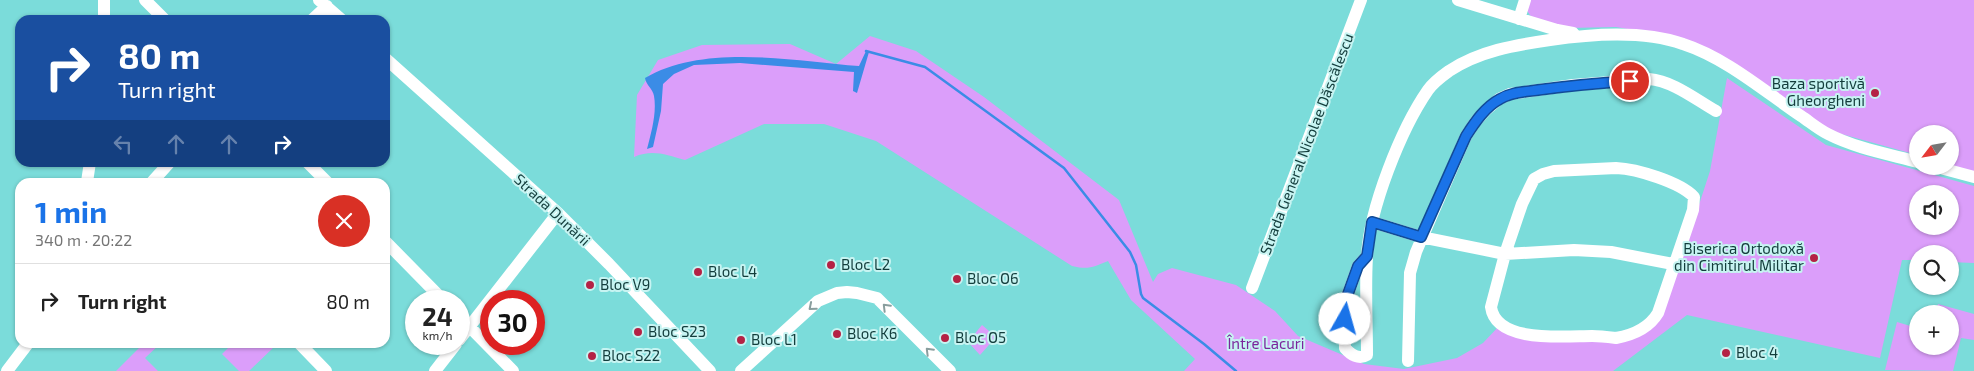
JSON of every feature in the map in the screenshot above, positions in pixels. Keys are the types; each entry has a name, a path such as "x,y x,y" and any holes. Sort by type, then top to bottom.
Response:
{"street":[{"path":"104,0 104,15"},
{"path":"145,0 160,15"},
{"name":"Strada General Nicolae Dăscălescu","path":"1252,288 1361,0"},
{"path":"1458,0 1558,30 1584,35"},
{"path":"1519,19 1525,0"},
{"path":"315,15 323,3 336,15"},
{"path":"1367,256 1358,266 1344,305 1346,348 1354,356 1359,357 1368,355 1367,256 1372,222 1389,168 1413,116 1429,88 1449,71 1480,54 1534,42 1584,35 1627,36 1671,40 1684,44 1720,61 1827,134 1870,149 1909,160"},
{"name":"Strada Dunării","path":"390,63 558,214 609,264 710,371"},
{"path":"1408,361 1410,273 1421,237 1466,136 1476,121 1499,99 1510,94 1573,85 1649,79 1659,80 1671,85 1716,111"},
{"path":"156,178 166,167"},
{"path":"312,167 323,178"},
{"path":"1634,169 1687,189 1694,197 1694,210 1673,264 1658,313 1653,322 1629,336 1616,338 1524,334 1501,324 1492,314 1491,307 1505,254 1522,204 1534,179 1543,174 1554,171 1634,169"},
{"path":"1959,173 1974,177"},
{"path":"470,325 558,214"},
{"path":"1372,222 1421,237 1505,254 1574,250 1611,252 1673,264"},
{"path":"390,246 433,290"},
{"path":"741,371 818,302 838,293 847,292 877,298 950,371"},
{"path":"470,327 512,371"},
{"path":"7,371 24,348"},
{"path":"304,348 326,371"},
{"path":"435,371 447,355"}],"green space":[{"name":"Baza sportivă Gheorgheni","path":"1529,0 1974,0 1974,172 1959,168 1959,125 1909,125 1909,153 1827,130 1673,37 1616,27 1568,28 1532,18 1526,9"},
{"name":"Între Lacuri","path":"870,36 916,51 984,97 1119,200 1153,282 1158,274 1172,268 1236,285 1275,311 1298,336 1364,364 1404,369 1457,358 1483,343 1501,324 1524,334 1616,338 1665,309 1710,171 1727,78 1826,145 1909,168 1909,175 1934,175 1974,186 1974,263 1959,262 1959,245 1909,245 1909,260 1902,260 1880,358 1687,315 1613,371 1184,371 1195,359 1131,300 1108,261 1091,267 1072,266 876,141 824,124 764,124 685,160 653,153 634,157 637,95 658,60 702,45 790,44 836,64"},
{"path":"1959,310 1974,314 1974,340 1961,338 1959,346"},
{"path":"1897,322 1909,326 1909,355 1957,355 1953,371 1885,370"},
{"path":"982,325 996,337 980,355 968,342"},
{"path":"139,348 156,348 145,358 158,371 116,371"},
{"path":"228,348 273,348 249,371 239,371 222,354"}],"water":[{"path":"866,51 869,52 857,93 853,91 854,72 740,63 694,65 674,74 663,84 661,111 653,147 647,149 655,103 645,78 668,67 694,61 750,57 859,66"}],"waterway":[{"path":"866,51 925,67 1064,168 1130,252 1136,265 1143,298 1236,371"}],"place":[{"name":"Baza sportivă Gheorgheni","path":"1875,93"},
{"name":"Biserica Ortodoxă din Cimitirul Militar","path":"1814,258"},
{"name":"Bloc L2","path":"831,265"},
{"name":"Bloc L4","path":"698,272"},
{"name":"Bloc O6","path":"957,279"},
{"name":"Bloc V9","path":"590,285"},
{"name":"Bloc S23","path":"638,332"},
{"name":"Bloc K6","path":"837,334"},
{"name":"Bloc O5","path":"945,338"},
{"name":"Bloc L1","path":"741,340"},
{"name":"Bloc 4","path":"1726,353"},
{"name":"Bloc S22","path":"592,356"}],"route":[{"path":"1345,319 1344,305 1358,266 1367,256 1372,222 1421,237 1466,136 1476,121 1499,99 1510,94 1573,85 1630,81"}]}
